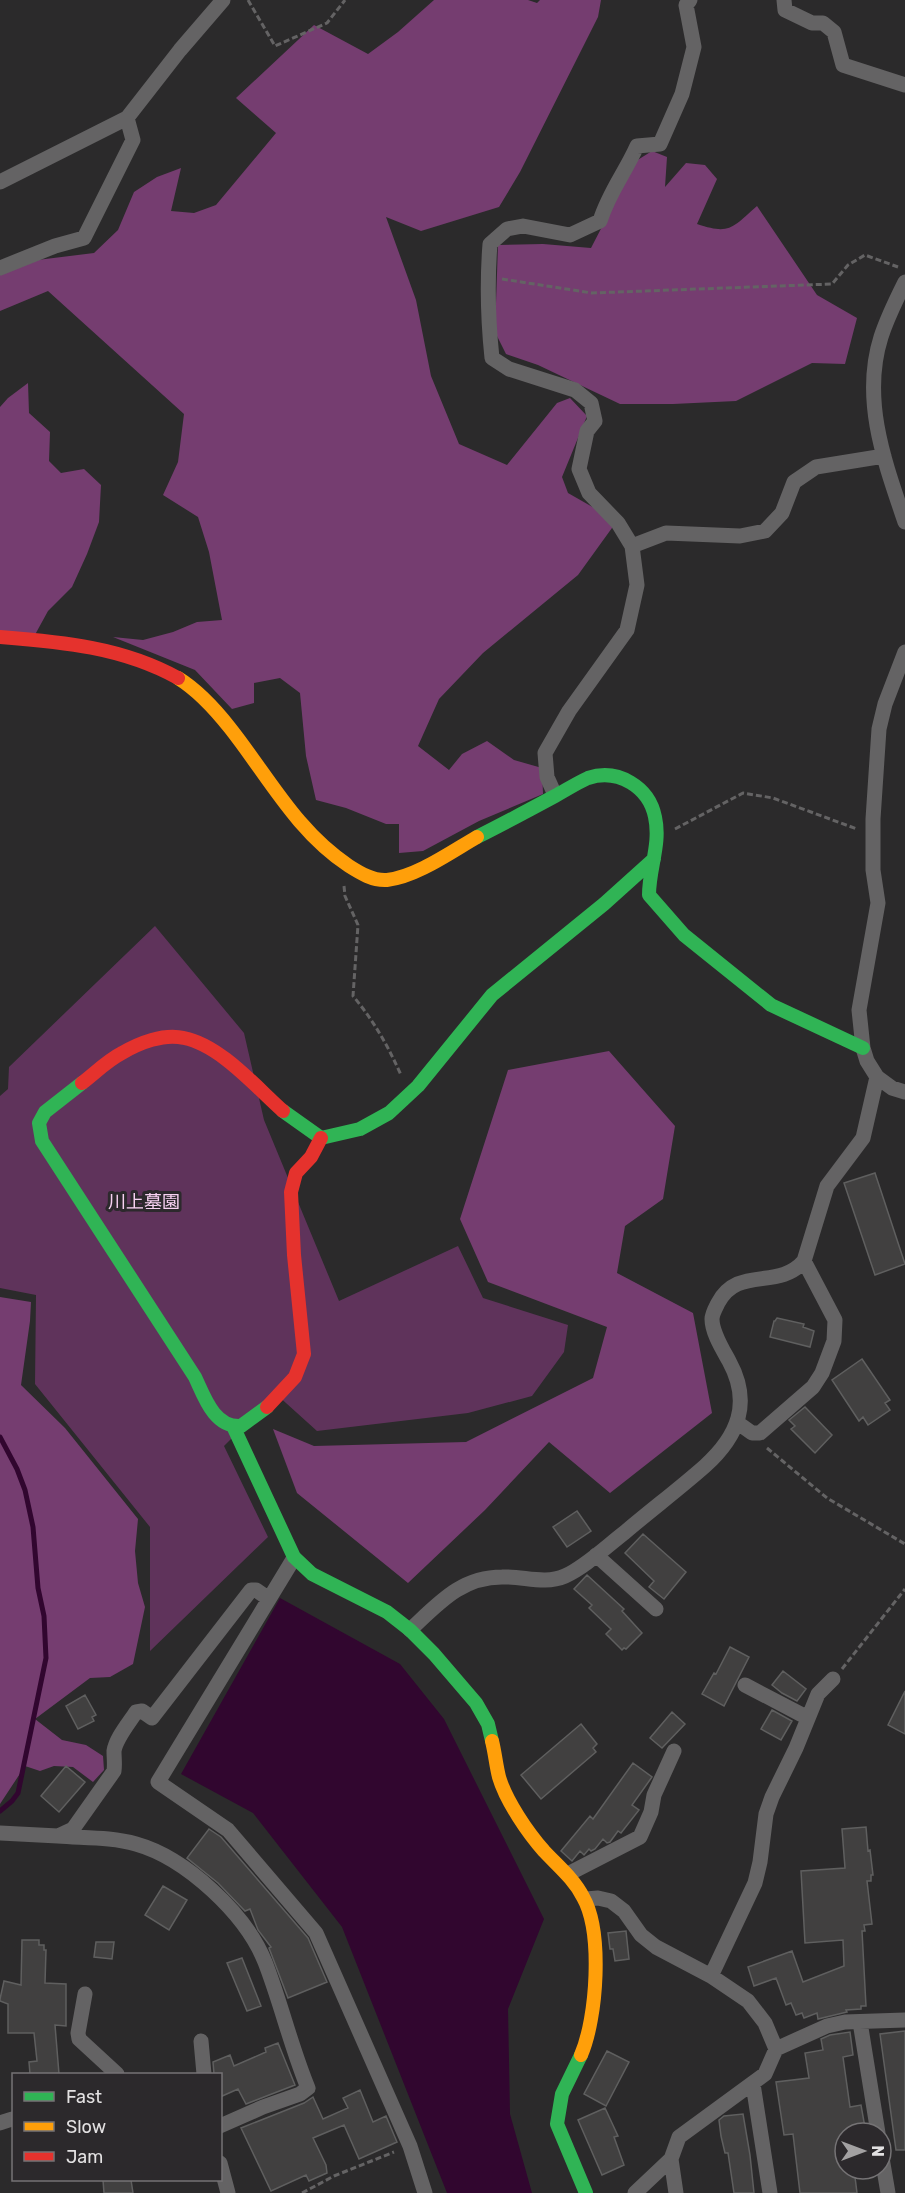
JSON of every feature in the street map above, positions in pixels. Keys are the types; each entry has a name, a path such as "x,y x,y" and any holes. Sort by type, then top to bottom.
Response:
{"street":[{"path":"0,182 127,118 180,50 223,0"},
{"path":"555,795 547,777 545,753 569,711 627,630 637,585 632,546 618,523 589,493 579,469 587,431 595,421 591,403 575,390 509,369 492,358 488,277 490,244 507,229 523,226 570,234 600,221 607,199 637,146 660,144 682,94 694,47 686,5 690,0"},
{"path":"784,0 785,10 812,23 823,23 834,32 843,65 905,85"},
{"path":"0,268 55,246 84,238 133,140 127,118"},
{"path":"905,282 880,339 873,381 875,420 905,522"},
{"path":"632,546 666,533 740,536 765,531 782,513 794,482 816,467 884,456"},
{"path":"0,637 108,650 181,679 213,708 229,727 307,832 324,849 367,876 383,880 409,874 589,778 622,777 636,786 649,800 655,816 658,838 649,882 650,895 684,935 771,1005 863,1048"},
{"path":"905,652 885,704 879,729 873,835 873,870 878,903 859,1010 863,1048 867,1061 877,1077 892,1088 905,1092"},
{"path":"321,1138 312,1157 296,1173 291,1192 294,1255 305,1349 303,1360 292,1380 264,1409 246,1424 233,1426 220,1420 211,1408 195,1377 42,1141 39,1123 45,1112 121,1053 154,1039 182,1037 200,1043 231,1064 288,1114 321,1138 360,1129 389,1113 410,1094 492,995 604,904 654,859"},
{"path":"411,1629 447,1595 468,1582 503,1576 548,1581 566,1576 596,1555 705,1466 725,1445 738,1423 741,1408 740,1388 734,1369 714,1328 712,1318 719,1300 729,1288 741,1282 783,1276 796,1270 804,1261 827,1186 864,1138 877,1077"},
{"path":"738,1423 752,1433 760,1433 813,1387 822,1372 834,1341 835,1320 804,1261"},
{"path":"233,1426 294,1558 314,1574 388,1613 411,1629 477,1705 494,1740 503,1788 540,1847 568,1874 586,1899 594,1923 595,1978 586,2046 559,2099 557,2113 558,2124 586,2193"},
{"path":"596,1555 656,1610"},
{"path":"294,1558 158,1782 228,1830 316,1933 410,2146 425,2193"},
{"path":"58,1836 73,1829 114,1771 116,1762 114,1752 118,1741 136,1712 142,1711 152,1718 251,1590 256,1590 269,1599"},
{"path":"711,1976 755,1882 766,1814 818,1694 833,1679"},
{"path":"746,1685 808,1718"},
{"path":"568,1874 640,1837 651,1812 654,1795 674,1751"},
{"path":"0,1833 115,1841 135,1844 154,1851 196,1875 249,1933 264,1960 308,2088 300,2094 222,2125"},
{"path":"586,1899 598,1898 611,1901 624,1911 641,1935 656,1947 711,1976 748,2001 765,2023 776,2049"},
{"path":"85,1995 78,2032 79,2039 116,2073"},
{"path":"635,2193 670,2159 679,2137 765,2074 776,2049 827,2026 845,2022 905,2020"},
{"path":"860,2022 876,2121"},
{"path":"201,2041 204,2073"},
{"path":"753,2084 770,2193"},
{"path":"670,2159 676,2193"},
{"path":"222,2170 228,2193"}],"path":[{"path":"248,0 275,46 327,23 345,0"},
{"path":"488,277 592,293 832,284 848,265 865,255 905,270"},
{"path":"658,838 742,793 773,798 873,835"},
{"path":"343,863 345,896 358,925 353,996 373,1020 383,1037 410,1094"},
{"path":"752,1433 757,1441 827,1498 905,1544"},
{"path":"833,1679 905,1589"},
{"path":"302,2193 334,2176 410,2146"}],"green space":[{"name":"川上墓園","path":"155,926 244,1033 264,1120 339,1301 458,1246 483,1298 568,1325 564,1352 532,1396 468,1413 317,1431 276,1394 224,1446 268,1537 150,1651 150,1527 35,1384 36,1295 0,1288 0,1096 8,1089 9,1067"}],"shaded area":[{"path":"434,0 528,0 537,3 540,0 601,0 598,17 520,172 499,207 421,231 386,217 416,300 431,376 459,444 507,465 557,403 570,398 587,416 562,477 568,493 617,521 578,575 483,653 439,699 418,746 449,770 462,754 487,741 514,760 542,768 543,794 479,821 423,851 399,853 399,824 386,824 346,808 316,800 306,756 300,693 280,678 254,683 254,703 232,709 195,670 113,637 143,640 173,632 197,622 222,620 209,552 198,517 163,495 178,462 184,414 48,291 0,311 0,271 13,263 94,253 118,230 134,192 157,177 181,168 171,211 194,213 216,205 276,133 236,98 314,25 368,54 398,32"},
{"path":"652,151 667,157 665,187 686,163 705,165 717,179 697,224 724,229 742,220 757,206 817,295 857,318 845,364 812,363 736,401 620,404 538,365 506,354 495,332 498,245 543,244 591,248 636,161"},
{"path":"28,383 29,413 50,432 49,461 61,473 84,469 101,485 99,522 87,554 72,587 48,611 31,642 0,637 0,407"},
{"path":"609,1051 675,1126 663,1199 625,1226 617,1273 693,1313 712,1413 610,1493 549,1442 485,1510 408,1583 297,1493 273,1429 314,1446 466,1442 593,1378 607,1327 488,1282 460,1219 508,1070"},
{"path":"0,1297 31,1302 21,1385 65,1428 138,1519 135,1551 138,1583 145,1607 133,1664 110,1677 90,1678 35,1719 62,1740 86,1745 103,1756 104,1770 93,1782 73,1767 54,1766 40,1771 25,1766 0,1804"},
{"path":"280,1598 400,1664 444,1719 544,1919 508,2009 510,2114 532,2193 447,2193 342,1927 253,1813 181,1774"}],"building":[{"path":"875,1173 905,1264 875,1275 844,1183"},
{"path":"777,1318 804,1324 803,1327 814,1331 810,1347 770,1337"},
{"path":"862,1359 890,1400 885,1403 890,1410 868,1425 863,1417 859,1421 832,1380"},
{"path":"805,1407 832,1435 815,1453 791,1429 795,1426 789,1420"},
{"path":"577,1511 591,1531 567,1547 553,1527"},
{"path":"643,1534 686,1572 664,1599 649,1587 654,1581 625,1553"},
{"path":"587,1575 624,1609 622,1611 642,1633 626,1649 622,1650 606,1634 611,1629 589,1608 592,1605 574,1589"},
{"path":"730,1647 749,1657 724,1706 702,1694"},
{"path":"783,1671 806,1689 797,1701 772,1685"},
{"path":"905,1691 905,1734 888,1725"},
{"path":"85,1695 96,1715 92,1717 94,1721 78,1729 66,1706"},
{"path":"772,1710 792,1721 781,1740 761,1729"},
{"path":"672,1712 685,1724 662,1748 650,1738"},
{"path":"581,1724 597,1744 593,1748 596,1752 541,1799 521,1775"},
{"path":"633,1763 652,1777 632,1805 639,1810 621,1833 618,1831 610,1842 607,1843 603,1839 595,1849 591,1851 589,1849 584,1855 580,1851 572,1861 561,1851 590,1816 593,1819"},
{"path":"66,1766 85,1782 59,1812 41,1796"},
{"path":"866,1827 873,1875 871,1875 871,1881 867,1881 872,1924 864,1925 865,1931 862,1931 866,2006 818,2019 817,2013 804,2018 802,2013 796,2015 791,2003 786,2005 776,1978 754,1986 748,1967 792,1951 803,1982 844,1966 843,1940 805,1943 801,1871 845,1868 842,1829"},
{"path":"209,1829 221,1837 308,1938 327,1982 288,1998 269,1948 271,1947 258,1930 250,1909 245,1911 218,1883 187,1858"},
{"path":"163,1886 187,1900 169,1930 145,1915"},
{"path":"626,1931 629,1959 615,1961 613,1949 610,1949 608,1933"},
{"path":"22,1940 39,1940 39,1945 44,1945 44,1950 46,1950 45,1983 66,1984 66,2026 55,2025 59,2073 30,2073 29,2062 37,2061 34,2033 8,2033 8,2004 0,2001 4,1981 21,1985"},
{"path":"96,1942 114,1942 112,1959 94,1957"},
{"path":"242,1958 261,2006 247,2011 227,1963"},
{"path":"905,2031 905,2150 896,2150 880,2034"},
{"path":"850,2032 853,2055 843,2057 850,2107 861,2105 864,2121 833,2121 833,2181 856,2181 857,2193 800,2193 793,2134 784,2135 776,2082 809,2078 805,2053 823,2050 821,2039"},
{"path":"278,2043 295,2085 246,2104 238,2089 222,2096 222,2073 214,2073 213,2062 230,2055 234,2066 266,2052 265,2048"},
{"path":"607,2051 629,2062 606,2106 584,2094"},
{"path":"360,2090 373,2122 386,2116 397,2142 359,2159 344,2125 313,2138 326,2165 327,2173 309,2181 306,2175 271,2191 241,2128 304,2103 313,2097 323,2119 348,2108 343,2098"},
{"path":"605,2108 618,2136 614,2137 624,2165 602,2175 578,2120"},
{"path":"743,2114 754,2193 734,2193 728,2153 725,2153 721,2136 719,2120 724,2116"},
{"path":"103,2181 131,2181 133,2193 104,2193"}],"waterway":[{"path":"0,1437 25,1490 33,1527 38,1588 44,1616 46,1658 18,1793 0,1811"}],"traffic: fast":[{"path":"477,837 588,778 610,776 630,782 646,797 655,817 657,837 649,895 684,935 771,1005 863,1048"},
{"path":"283,1111 321,1138 360,1129 389,1113 418,1086 492,995 604,904 654,859"},
{"path":"82,1083 45,1112 39,1123 42,1141 195,1377 211,1409 224,1422 241,1426 267,1407"},
{"path":"233,1426 294,1557 312,1574 387,1612 410,1630 476,1703 488,1724 492,1741"},
{"path":"581,2055 562,2094 557,2124 586,2193"}],"traffic: slow":[{"path":"178,678 219,714 284,802 313,836 330,852 362,874 382,880 398,878 433,863 477,837"},
{"path":"492,1741 499,1777 512,1806 538,1844 575,1884 589,1912 593,1931 596,1975 591,2020 581,2055"}],"traffic: jam":[{"path":"0,637 69,644 113,653 135,659 178,678"},
{"path":"82,1083 112,1059 129,1049 152,1040 168,1037 184,1038 197,1042 224,1058 283,1111"},
{"path":"267,1407 295,1377 304,1354 294,1255 291,1192 296,1173 311,1157 321,1138"}]}
